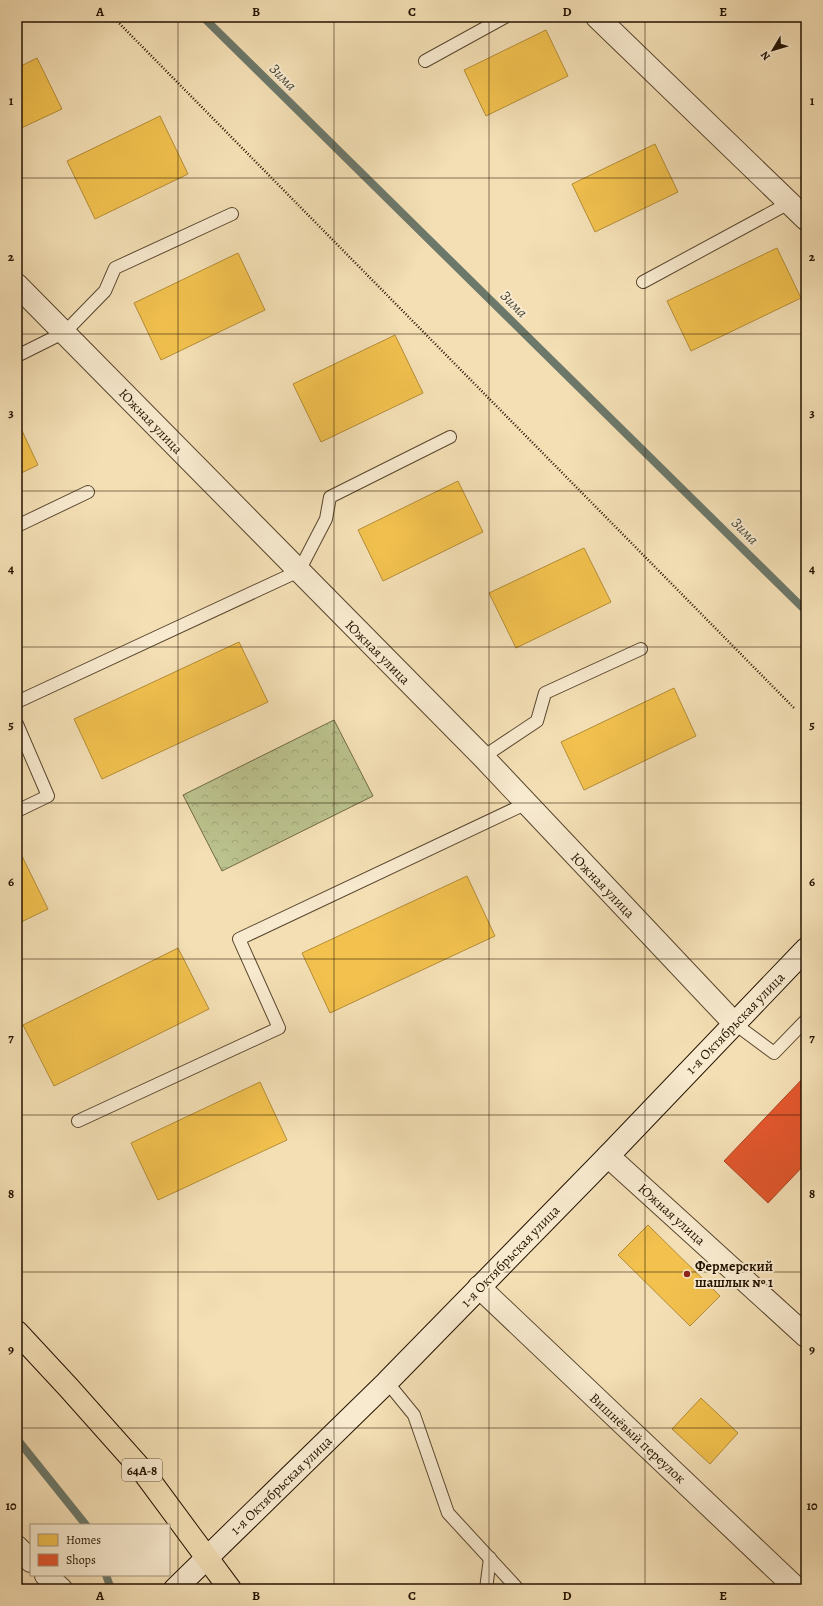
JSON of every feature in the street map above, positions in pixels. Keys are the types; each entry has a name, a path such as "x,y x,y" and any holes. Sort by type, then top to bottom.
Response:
{"main road":[{"name":"64А-8","path":"17,1332 142,1470 208,1557 230,1589"}],"street":[{"path":"597,17 806,219"},
{"name":"Южная улица","path":"17,285 483,757 525,804 735,1024"},
{"name":"1-я Октябрьская улица","path":"176,1589 387,1382 608,1156 806,949"},
{"name":"Южная улица","path":"608,1156 806,1336"},
{"name":"Вишнёвый переулок","path":"479,1288 797,1589"},
{"path":"17,1547 30,1560"},
{"path":"47,1576 61,1589"}],"lane":[{"path":"425,61 505,17"},
{"path":"644,282 789,203"},
{"path":"17,356 65,332 105,291 115,268 232,214"},
{"path":"17,702 299,571 326,519 330,497 450,437"},
{"path":"17,526 88,492"},
{"path":"483,757 537,721 545,693 641,649"},
{"path":"17,724 48,796 17,811"},
{"path":"78,1121 279,1028 239,939 525,804"},
{"path":"735,1024 774,1053 806,1020"},
{"path":"387,1382 414,1415 448,1513 518,1589"},
{"path":"486,1589 490,1558"}],"path":[{"path":"113,17 795,709"}],"green space":[{"path":"334,720 373,796 222,871 183,795"}],"building: Homes":[{"path":"546,30 568,76 486,116 464,70"},
{"path":"37,58 62,109 17,130 17,68"},
{"path":"160,116 188,174 95,219 67,161"},
{"path":"655,144 678,192 595,232 572,184"},
{"path":"777,248 801,298 691,351 667,301"},
{"path":"238,253 265,310 161,360 134,303"},
{"path":"395,335 423,393 321,442 293,384"},
{"path":"17,420 38,465 17,475"},
{"path":"458,481 483,532 383,581 358,530"},
{"path":"584,548 611,602 516,648 489,593"},
{"path":"239,642 268,702 102,779 74,719"},
{"path":"674,688 696,736 584,790 561,742"},
{"path":"19,850 48,909 17,924 17,851"},
{"path":"467,876 495,936 330,1013 302,953"},
{"path":"178,948 209,1009 54,1086 23,1025"},
{"path":"260,1082 287,1140 158,1200 131,1143"},
{"path":"648,1225 720,1296 690,1326 618,1255"},
{"path":"701,1398 738,1433 710,1464 672,1429"}],"building: Shops":[{"path":"806,1075 806,1163 768,1203 724,1161"},
{"path":"370,1587 384,1589 370,1589"}],"waterway":[{"name":"Зима","path":"203,17 806,611"},
{"path":"17,1439 85,1524"},
{"path":"106,1576 111,1589"}],"place":[{"name":"Фермерский шашлык № 1","path":"687,1274"}]}
